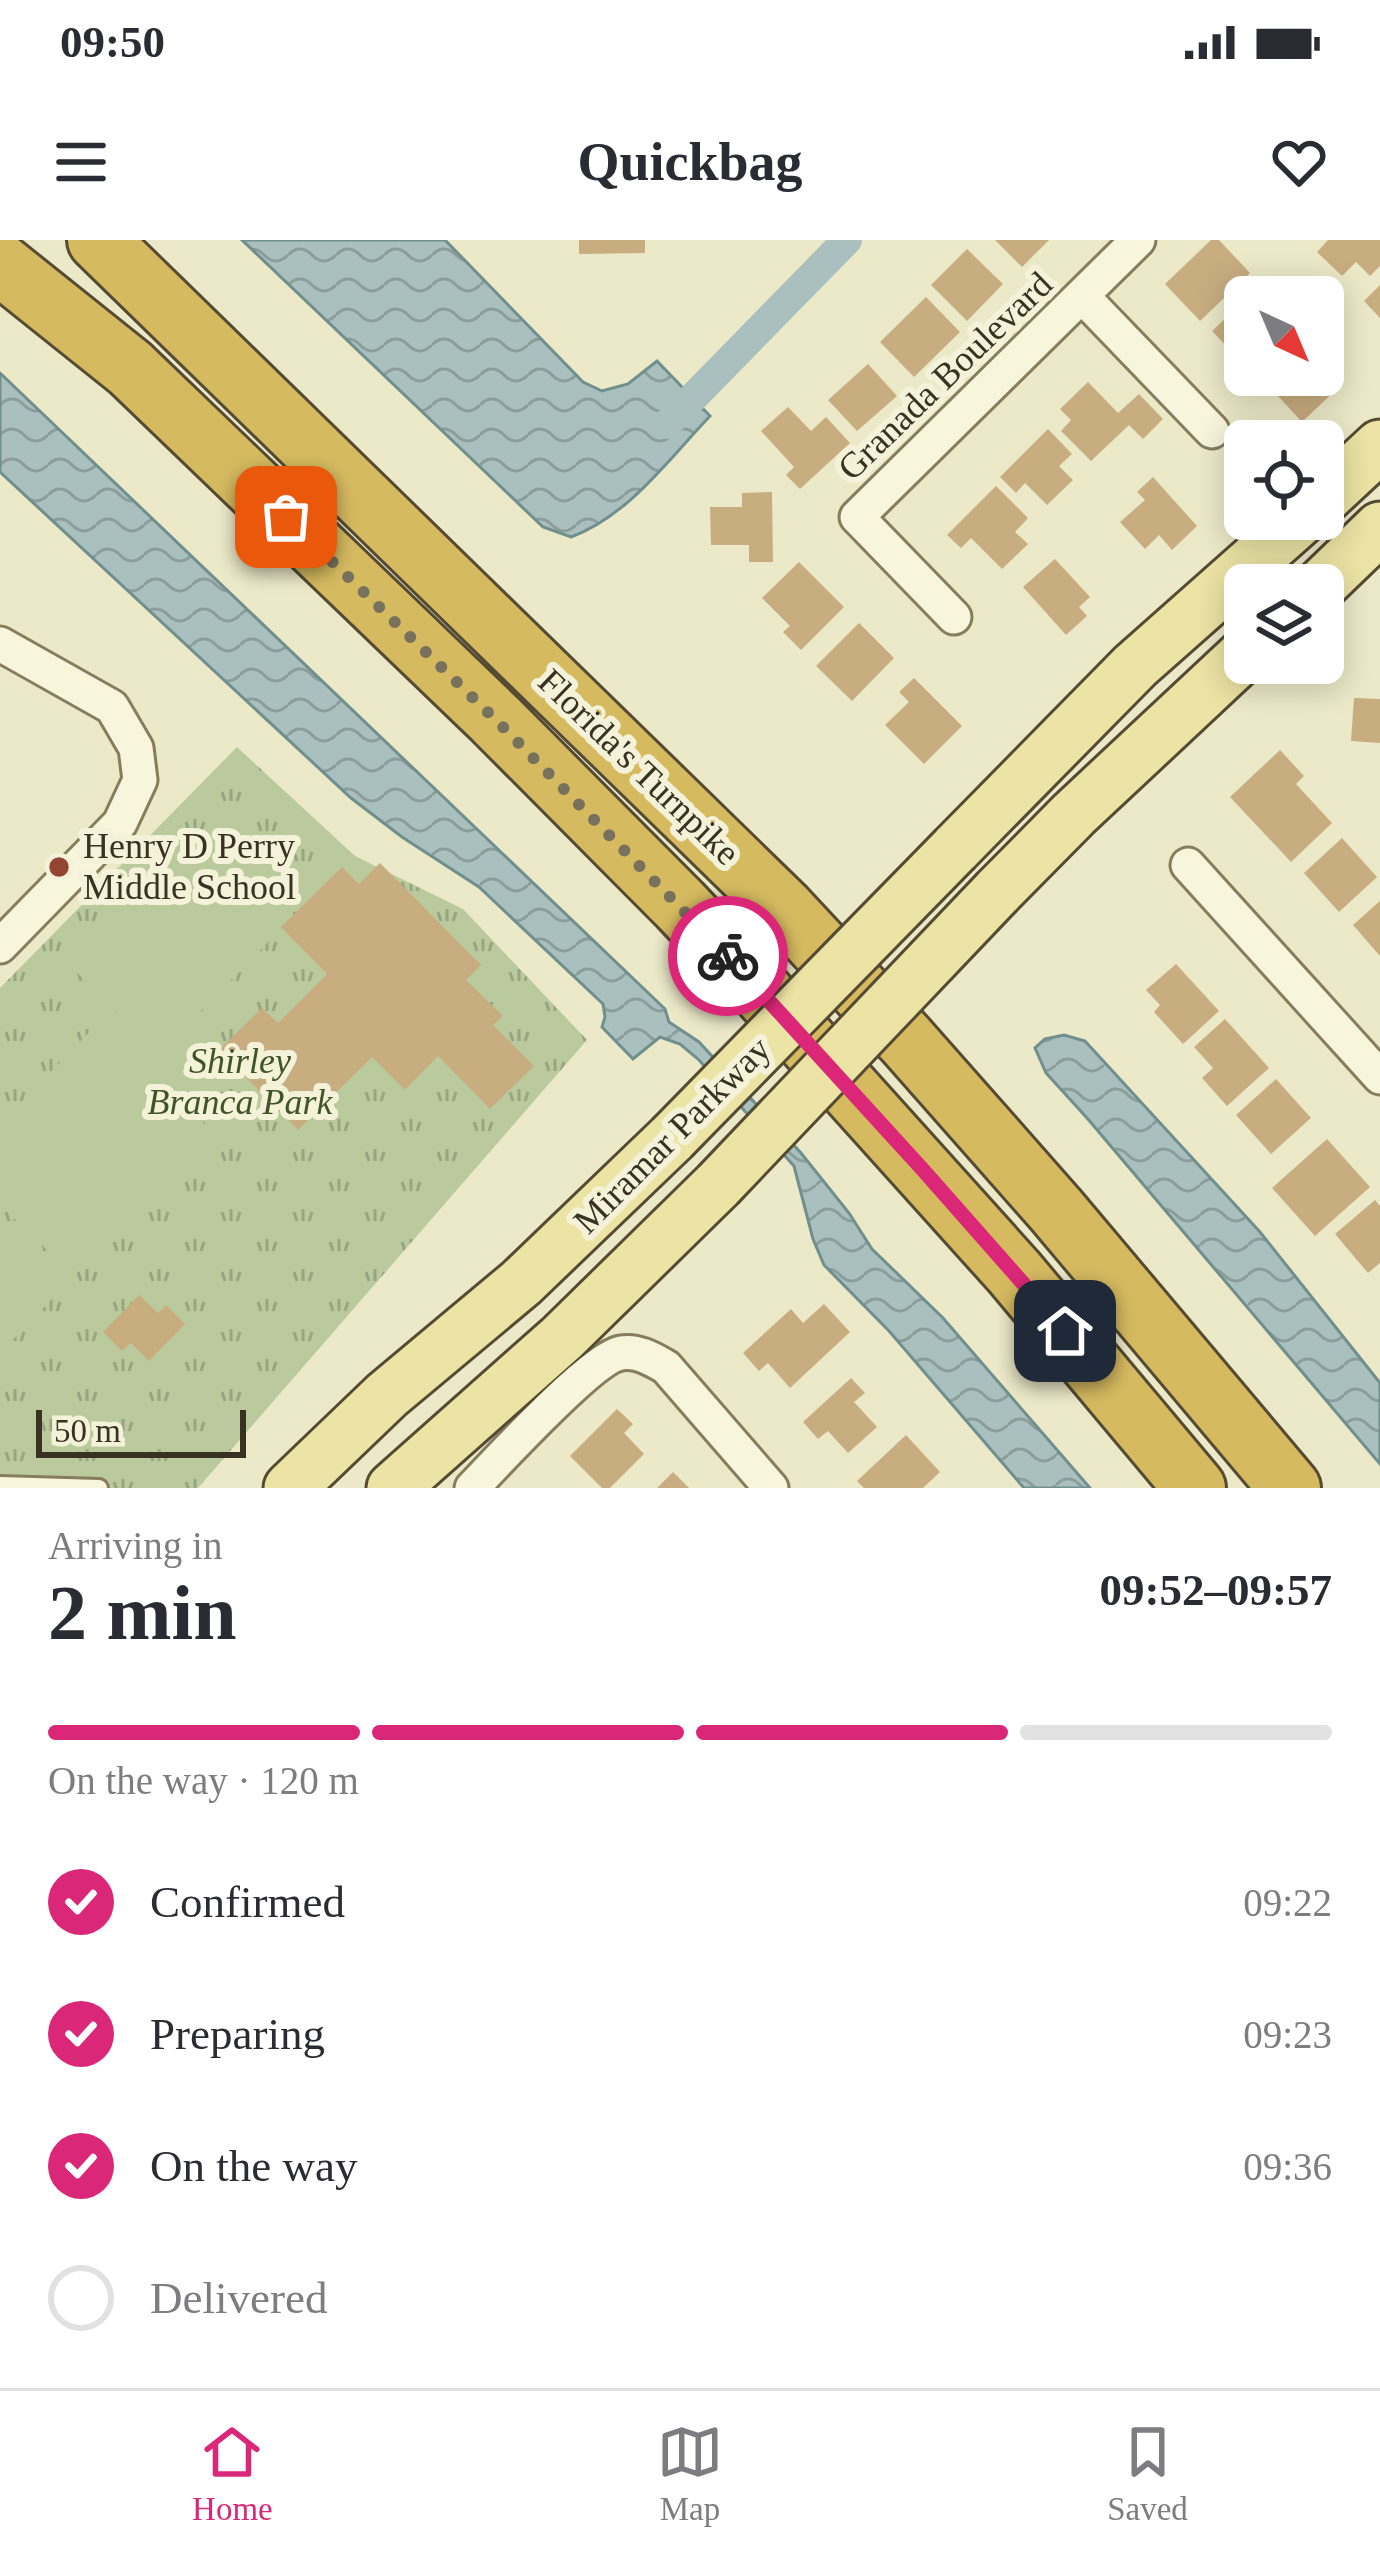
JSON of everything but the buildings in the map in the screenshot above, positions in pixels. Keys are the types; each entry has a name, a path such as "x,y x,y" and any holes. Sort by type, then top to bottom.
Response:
{"highway":[{"name":"Florida's Turnpike","path":"98,240 784,909 1056,1210 1290,1488"},
{"name":"Florida's Turnpike","path":"0,264 130,368 480,704 680,905 999,1255 1195,1488"}],"main road":[{"path":"1344,479 1380,446"},
{"path":"1343,564 1380,528"},
{"name":"Miramar Parkway","path":"290,1488 387,1395 520,1283 672,1138 1136,666 1277,540"},
{"name":"Miramar Parkway","path":"393,1488 562,1338 718,1185 1074,814 1224,674"}],"street":[{"name":"Granada Boulevard","path":"954,617 857,517 1138,240"},
{"path":"1083,297 1212,431"},
{"path":"0,644 112,706 136,748 140,780 120,823 0,946"},
{"path":"1188,865 1380,1077"},
{"path":"472,1488 543,1414 605,1358 622,1352 666,1366 771,1488"}],"lane":[{"path":"0,1485 99,1488"}],"green space":[{"name":"Shirley Branca Park","path":"237,747 355,856 463,909 587,1040 198,1488 0,1488 0,988"},
{"path":"185,850 274,936 160,1053 71,967"},
{"path":"99,1022 211,1130 72,1274 0,1205 0,1125"},
{"path":"0,1242 55,1296 0,1353"}],"water":[{"path":"242,240 445,240 583,382 602,391 628,384 657,361 710,416 646,485 592,528 571,537 543,527"},
{"path":"0,373 665,1009 669,1022 699,1042 801,1153 872,1249 943,1318 1090,1488 1024,1488 889,1331 824,1265 794,1166 698,1059 680,1044 660,1037 633,1059 602,1027 603,1004 479,887 351,798 0,472"},
{"path":"1064,1035 1085,1041 1260,1232 1380,1383 1380,1464 1046,1073 1035,1048 1045,1039"}],"waterway":[{"path":"667,424 847,240"}],"way so far":[{"path":"286,517 495,719 728,956"}],"place":[{"name":"Henry D Perry Middle School","path":"59,867"}],"route":[{"path":"728,956 1065,1331"}]}
